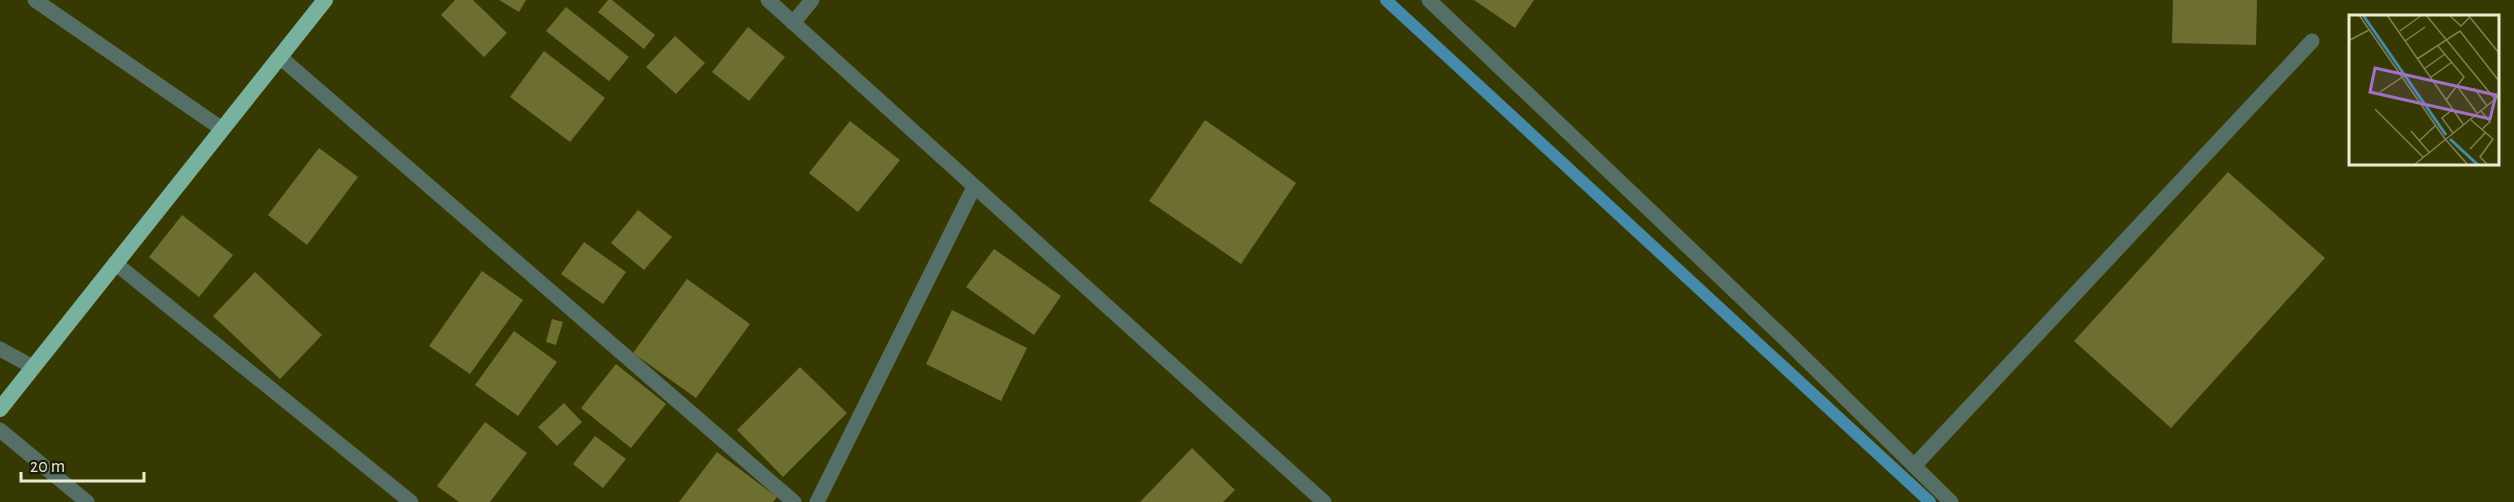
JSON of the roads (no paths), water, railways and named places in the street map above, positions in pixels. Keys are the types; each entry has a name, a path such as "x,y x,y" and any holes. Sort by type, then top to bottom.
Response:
{"highway":[{"path":"0,409 325,0"}],"street":[{"path":"35,0 222,129"},
{"path":"768,0 1324,502"},
{"path":"793,23 812,0"},
{"path":"1429,0 1785,339 1951,502"},
{"path":"1914,466 2312,41"},
{"path":"280,57 794,502"},
{"path":"817,502 974,187"},
{"path":"116,264 411,502"},
{"path":"0,349 33,367"},
{"path":"0,430 87,502"}],"waterway":[{"path":"1386,0 1930,502"}]}
